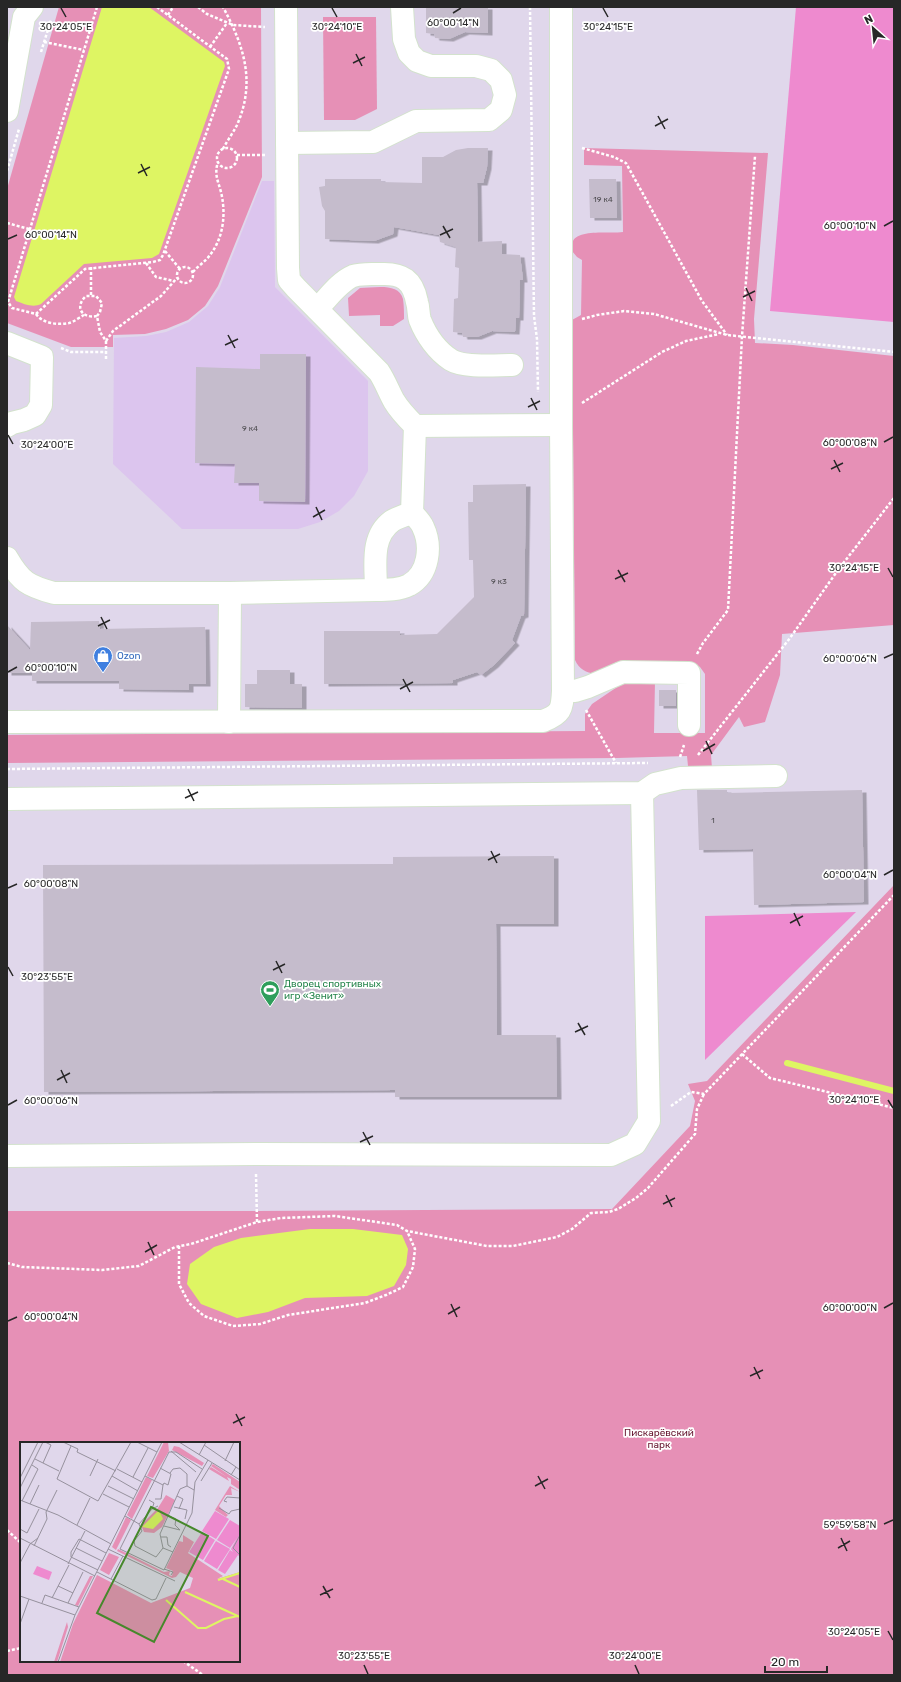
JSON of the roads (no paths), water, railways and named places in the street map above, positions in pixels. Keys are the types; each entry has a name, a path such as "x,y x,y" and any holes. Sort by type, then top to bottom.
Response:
{"lane":[{"path":"286,7 289,280 379,372 403,414 415,426 551,425"},
{"path":"287,149 373,142 416,121 489,120 501,110 505,95 501,80 491,70 476,66 431,66 417,61 409,53 404,39 402,7"},
{"path":"7,722 543,721 556,716 569,691 551,425 561,325 561,7"},
{"path":"7,111 26,10"},
{"path":"317,309 344,282 354,276 365,274 394,274 405,279 414,289 419,318 427,335 438,350 452,361 472,366 512,365"},
{"path":"7,343 42,357 41,405 35,415 7,426"},
{"path":"7,558 17,575 34,587 54,593 230,593 392,590 410,585 421,575 427,560 427,538 423,526 412,513 415,426"},
{"path":"376,590 376,544 382,530 394,520 412,513"},
{"path":"229,722 230,593"},
{"path":"569,691 588,687 623,672 689,673 689,725"},
{"path":"7,799 642,793 655,784 681,778 776,776"},
{"path":"7,1156 256,1154 611,1155 635,1144 649,1121 642,793"}],"waterway":[{"path":"787,1063 894,1091"}],"place":[{"name":"Ozon","path":"103,673"},
{"name":"Дворец спортивных игр «Зенит»","path":"270,1007"}],"park label":[{"name":"Пискарёвский парк","path":"659,1438"}]}
